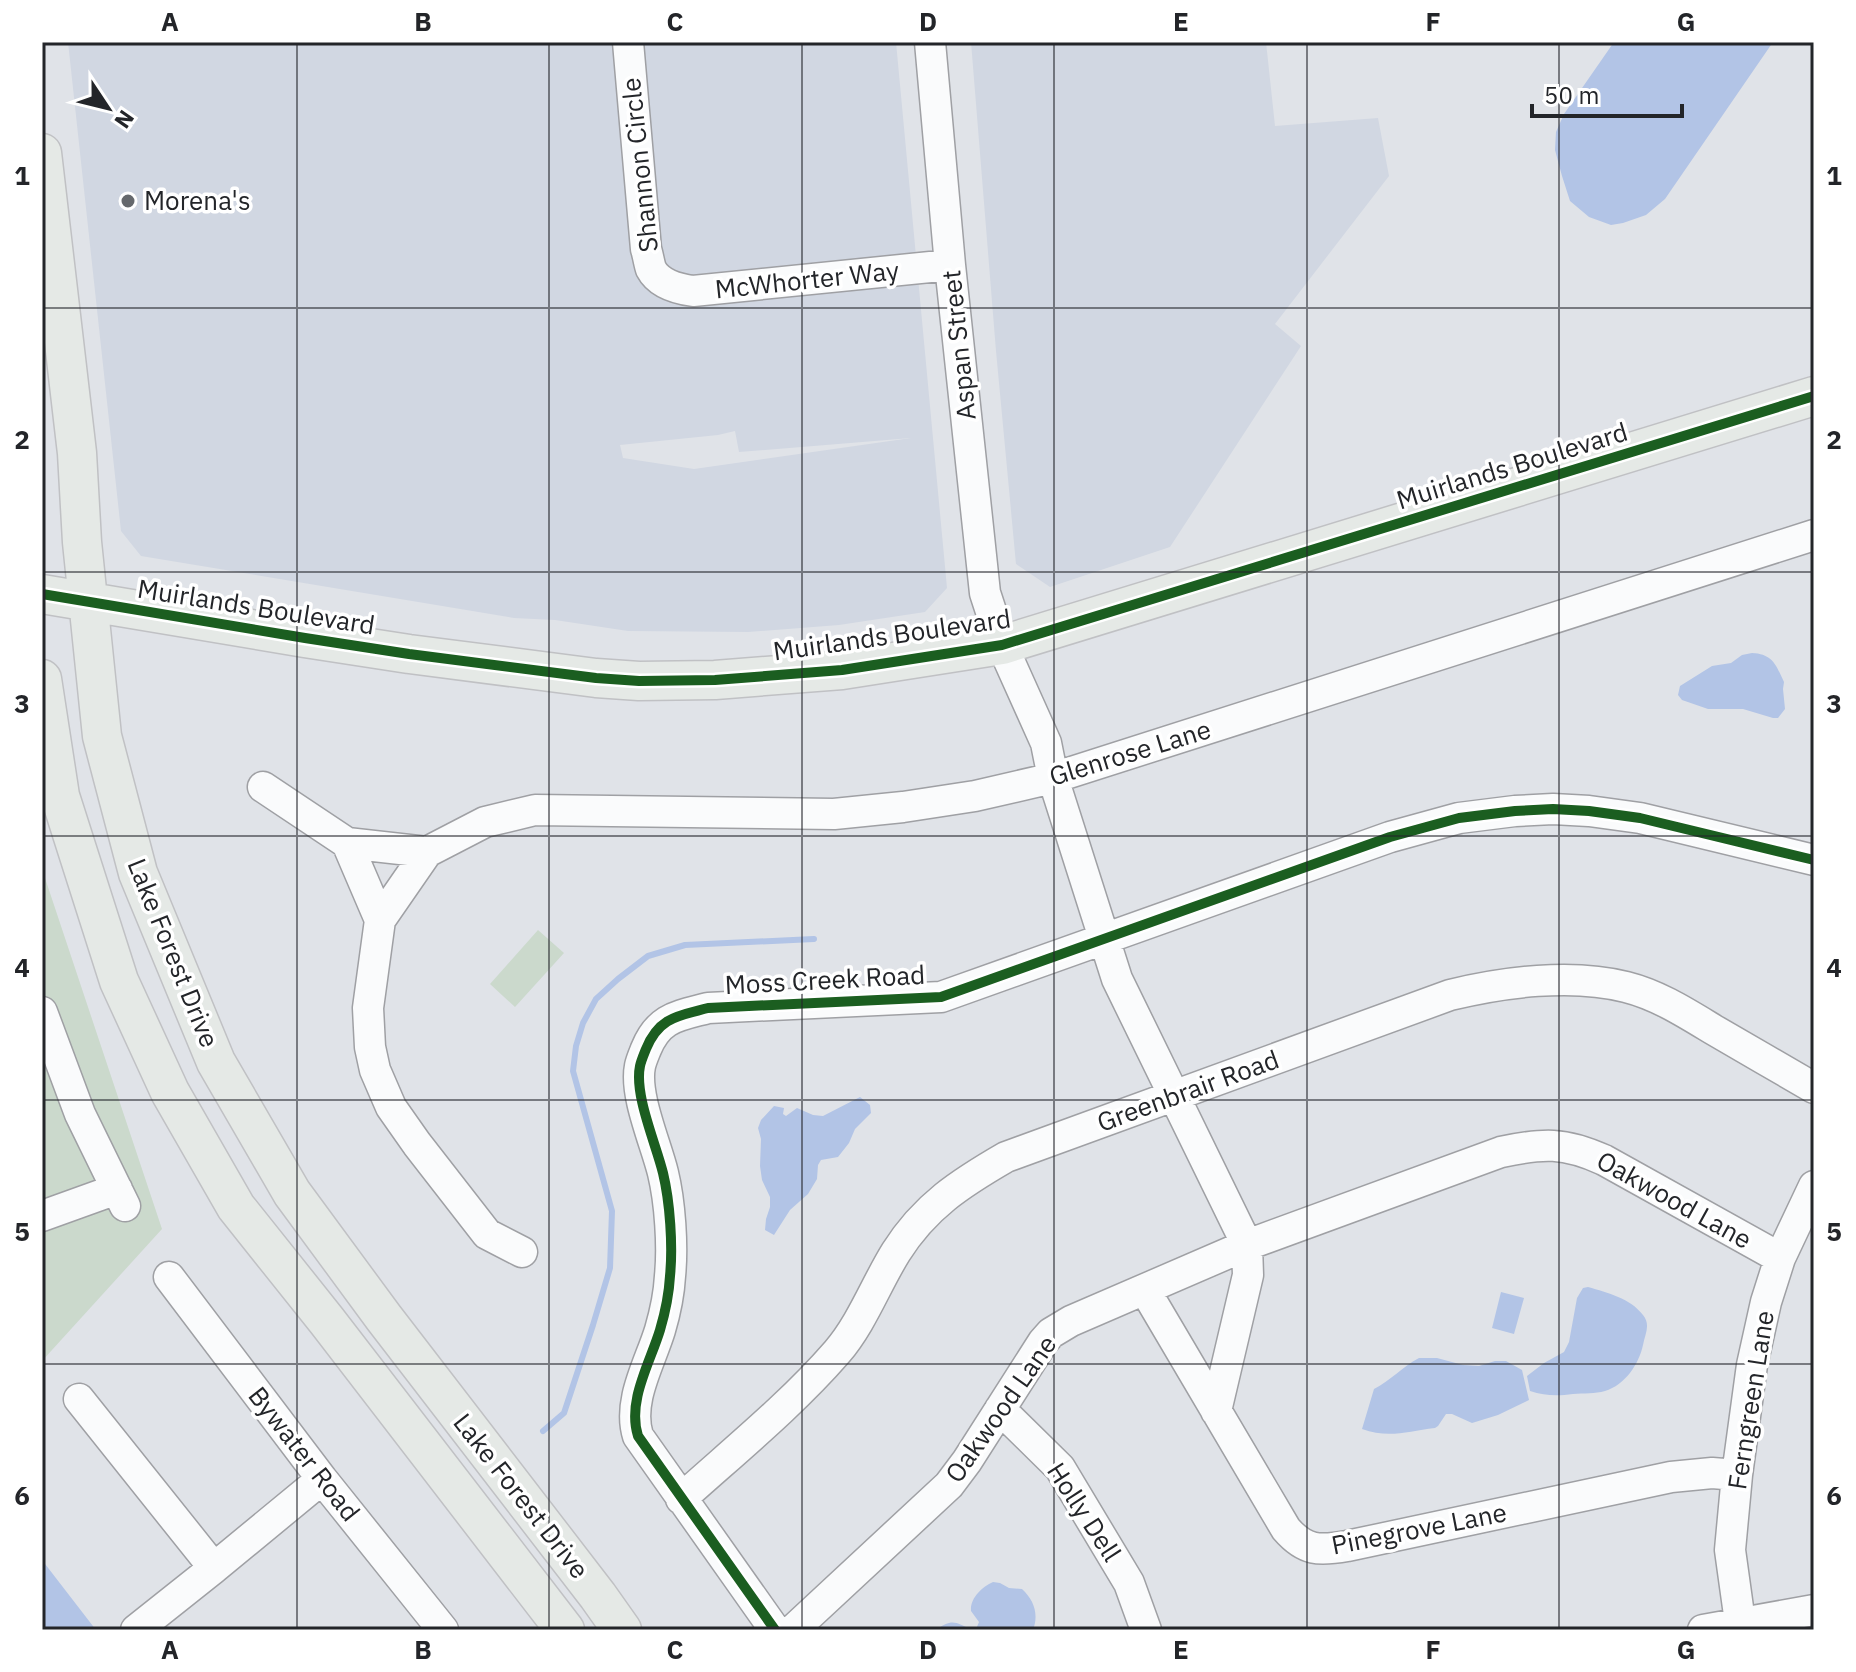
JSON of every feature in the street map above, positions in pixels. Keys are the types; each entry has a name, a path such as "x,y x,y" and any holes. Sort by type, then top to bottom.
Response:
{"main road":[{"name":"Lake Forest Drive","path":"42,153 77,453 102,736 138,873 165,942 216,1062 292,1193 622,1630"},
{"name":"Muirlands Boulevard","path":"42,594 409,654 561,674 639,681 715,680 842,670 1002,645 1814,396"},
{"name":"Lake Forest Drive","path":"42,679 60,796 119,981 170,1092 236,1207 565,1630"}],"street":[{"name":"Shannon Circle","path":"628,42 646,249 652,272 665,283"},
{"name":"Aspan Street","path":"930,42 985,593 1002,645"},
{"name":"McWhorter Way","path":"665,283 678,290 693,291 950,265"},
{"name":"Glenrose Lane","path":"522,1252 487,1234 391,1107 375,1070 368,1008 380,920 427,852 485,822 535,810 834,814 975,796 1053,778 1814,535"},
{"path":"1002,645 1046,743 1053,778 1117,979 1247,1245 1248,1275 1216,1411"},
{"path":"263,787 347,843 427,852"},
{"name":"Moss Creek Road","path":"775,1630 681,1499 638,1436 634,1425 638,1394 661,1327 670,1275 669,1206 639,1087 640,1066 659,1026 673,1017 708,1008 941,997 1390,837 1459,818 1565,809 1640,818 1814,860"},
{"path":"347,843 380,920"},
{"name":"Greenbrair Road","path":"681,1499 840,1349 897,1251 938,1201 957,1187 1006,1157 1450,995 1490,985 1530,982 1591,981 1627,987 1669,1003 1814,1088"},
{"path":"42,1012 80,1114 121,1198 42,1216"},
{"name":"Oakwood Lane","path":"793,1630 949,1485 1051,1333 1060,1326 1247,1245 1501,1152 1534,1145 1582,1150 1604,1160 1780,1258"},
{"name":"Ferngreen Lane","path":"1740,1622 1730,1550 1752,1365 1766,1302 1780,1258 1814,1186"},
{"name":"Bywater Road","path":"169,1277 322,1479 443,1630"},
{"name":"Pinegrove Lane","path":"1145,1290 1286,1529 1297,1541 1311,1548 1329,1550 1671,1477 1712,1473 1737,1475"},
{"path":"79,1399 214,1568"},
{"name":"Holly Dell","path":"1000,1409 1060,1468 1129,1583 1146,1630"},
{"path":"136,1630 322,1479"},
{"path":"1703,1630 1814,1610"}],"shaded area":[{"path":"68,42 896,42 947,588 925,612 839,625 748,632 628,631 555,620 514,618 141,556 121,531","holes":["735,431 739,452 911,438 694,469 623,458 620,445"]},
{"path":"971,42 1266,42 1275,126 1378,118 1389,176 1275,324 1301,346 1170,547 1050,587 1016,564"}],"green space":[{"path":"42,869 162,1229 42,1361"},
{"path":"538,930 564,953 515,1007 490,984"}],"water":[{"path":"1614,42 1773,42 1665,199 1646,215 1611,225 1589,217 1570,201 1555,150 1556,132 1564,114"},
{"path":"1752,653 1769,658 1784,682 1785,709 1778,718 1743,709 1708,709 1682,700 1678,695 1680,686 1712,666 1731,663 1742,655"},
{"path":"860,1097 870,1105 871,1113 855,1129 838,1157 821,1160 817,1179 808,1194 790,1210 774,1235 765,1230 770,1197 760,1166 761,1139 758,1128 761,1120 774,1106 784,1108 783,1114 786,1116 797,1108 823,1116"},
{"path":"1583,1288 1625,1300 1638,1309 1645,1319 1646,1333 1634,1366 1619,1384 1601,1392 1557,1395 1530,1391 1527,1376 1564,1352 1569,1342 1577,1298"},
{"path":"1501,1292 1524,1298 1514,1334 1492,1328"},
{"path":"1419,1358 1479,1366 1506,1361 1522,1370 1529,1400 1472,1423 1446,1414 1435,1428 1390,1434 1362,1429 1374,1389"},
{"path":"42,1560 96,1630 42,1630"},
{"path":"993,1582 1022,1589 1030,1598 1036,1618 1033,1630 972,1630 979,1622 971,1611 972,1602 981,1590"},
{"path":"954,1622 972,1630 936,1630"}],"waterway":[{"path":"543,1431 564,1413 610,1268 612,1211 573,1071 583,1023 596,999 648,956 685,945 814,939"}],"cycle path":[{"path":"42,594 409,654 596,678 715,680 842,670 1002,645 1814,396"},
{"path":"775,1630 638,1436 635,1423 637,1396 665,1310 671,1264 665,1185 643,1105 639,1078 646,1049 663,1024 708,1008 941,997 1390,837 1459,818 1515,811 1589,811 1640,818 1814,860"}],"place":[{"name":"Morena's","path":"128,201"}]}
